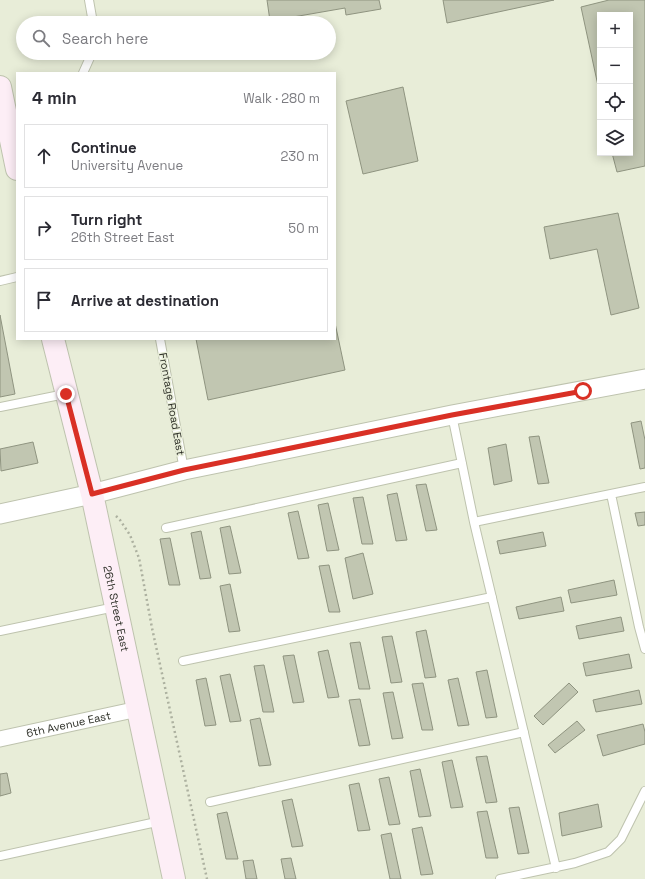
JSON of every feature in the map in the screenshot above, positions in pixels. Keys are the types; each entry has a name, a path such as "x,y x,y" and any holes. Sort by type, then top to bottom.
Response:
{"main road":[{"path":"0,87 16,164"},
{"name":"26th Street East","path":"53,340 92,494 174,879"}],"street":[{"path":"0,514 92,494 184,470 452,415 645,379"},
{"name":"6th Avenue East","path":"0,739 138,709"}],"lane":[{"path":"89,0 92,16"},
{"path":"83,72 89,60"},
{"path":"0,281 16,277"},
{"name":"Frontage Road East","path":"160,340 184,470"},
{"path":"0,407 66,394"},
{"path":"452,415 474,522 556,868"},
{"path":"166,528 462,463"},
{"path":"474,522 645,487"},
{"path":"611,494 645,649"},
{"path":"183,661 492,597"},
{"path":"0,631 116,607"},
{"path":"210,802 524,732"},
{"path":"500,879 575,864 608,852 621,839 645,791"},
{"path":"0,856 162,821"}],"path":[{"path":"115,515 130,535 139,558 152,628 207,879"}],"building":[{"path":"267,0 379,0 381,9 346,15 345,8 299,16 269,16"},
{"path":"443,0 554,0 447,23"},
{"path":"609,0 645,0 645,166 617,172 613,156 633,156 633,12 597,12 597,81 581,7"},
{"path":"403,87 418,161 363,174 346,101"},
{"path":"618,213 639,308 611,315 597,249 550,259 544,227"},
{"path":"0,315 15,394 0,397"},
{"path":"336,328 345,370 208,400 196,340 336,340"},
{"path":"641,421 645,440 645,468 640,469 631,423"},
{"path":"539,436 549,483 538,484 529,437"},
{"path":"33,442 38,463 1,471 0,449"},
{"path":"506,444 512,481 494,485 488,448"},
{"path":"426,484 437,530 426,531 416,485"},
{"path":"397,493 407,540 396,541 387,495"},
{"path":"363,497 373,544 362,544 353,498"},
{"path":"328,503 339,550 327,551 318,505"},
{"path":"298,511 309,558 298,559 288,513"},
{"path":"645,512 645,525 638,526 635,513"},
{"path":"230,526 241,573 229,574 220,528"},
{"path":"201,531 211,578 200,579 191,533"},
{"path":"543,532 546,546 500,554 497,541"},
{"path":"170,538 180,585 169,585 160,539"},
{"path":"363,553 373,594 353,599 345,558"},
{"path":"329,565 340,612 329,612 319,566"},
{"path":"614,580 617,595 571,603 568,590"},
{"path":"230,584 240,631 229,632 220,586"},
{"path":"561,597 564,611 519,619 516,607"},
{"path":"621,617 624,631 579,639 576,626"},
{"path":"426,630 436,677 425,678 416,632"},
{"path":"392,636 402,682 391,683 382,637"},
{"path":"360,642 370,689 359,689 350,643"},
{"path":"328,650 339,697 328,698 318,652"},
{"path":"629,654 632,668 586,676 583,663"},
{"path":"294,655 304,702 293,703 283,656"},
{"path":"264,665 274,712 263,712 254,666"},
{"path":"487,670 497,717 486,718 476,672"},
{"path":"230,674 241,721 230,722 220,676"},
{"path":"206,678 216,725 205,726 196,680"},
{"path":"458,678 469,725 458,726 448,680"},
{"path":"423,683 433,730 422,730 412,684"},
{"path":"569,683 578,692 543,725 534,716"},
{"path":"639,690 642,704 596,712 593,700"},
{"path":"393,692 403,738 392,739 383,693"},
{"path":"360,699 370,745 359,746 349,700"},
{"path":"260,718 271,765 259,766 250,720"},
{"path":"577,721 585,730 555,753 548,745"},
{"path":"643,724 645,744 603,756 597,735"},
{"path":"487,756 497,802 486,803 476,757"},
{"path":"452,760 463,807 451,808 442,762"},
{"path":"420,769 431,816 419,817 410,771"},
{"path":"7,773 11,793 0,796 0,774"},
{"path":"389,777 400,824 389,825 379,779"},
{"path":"359,783 370,830 358,831 349,785"},
{"path":"292,799 303,846 292,847 282,801"},
{"path":"598,804 602,827 562,836 559,813"},
{"path":"519,807 529,853 518,854 509,808"},
{"path":"487,811 498,858 486,858 477,812"},
{"path":"227,812 238,859 226,859 217,814"},
{"path":"422,827 433,874 421,875 412,829"},
{"path":"391,833 401,879 390,879 381,835"},
{"path":"291,858 296,879 285,879 281,859"},
{"path":"253,860 257,879 246,879 243,861"}],"route":[{"path":"66,394 92,494 184,470 452,415 583,391"}]}
